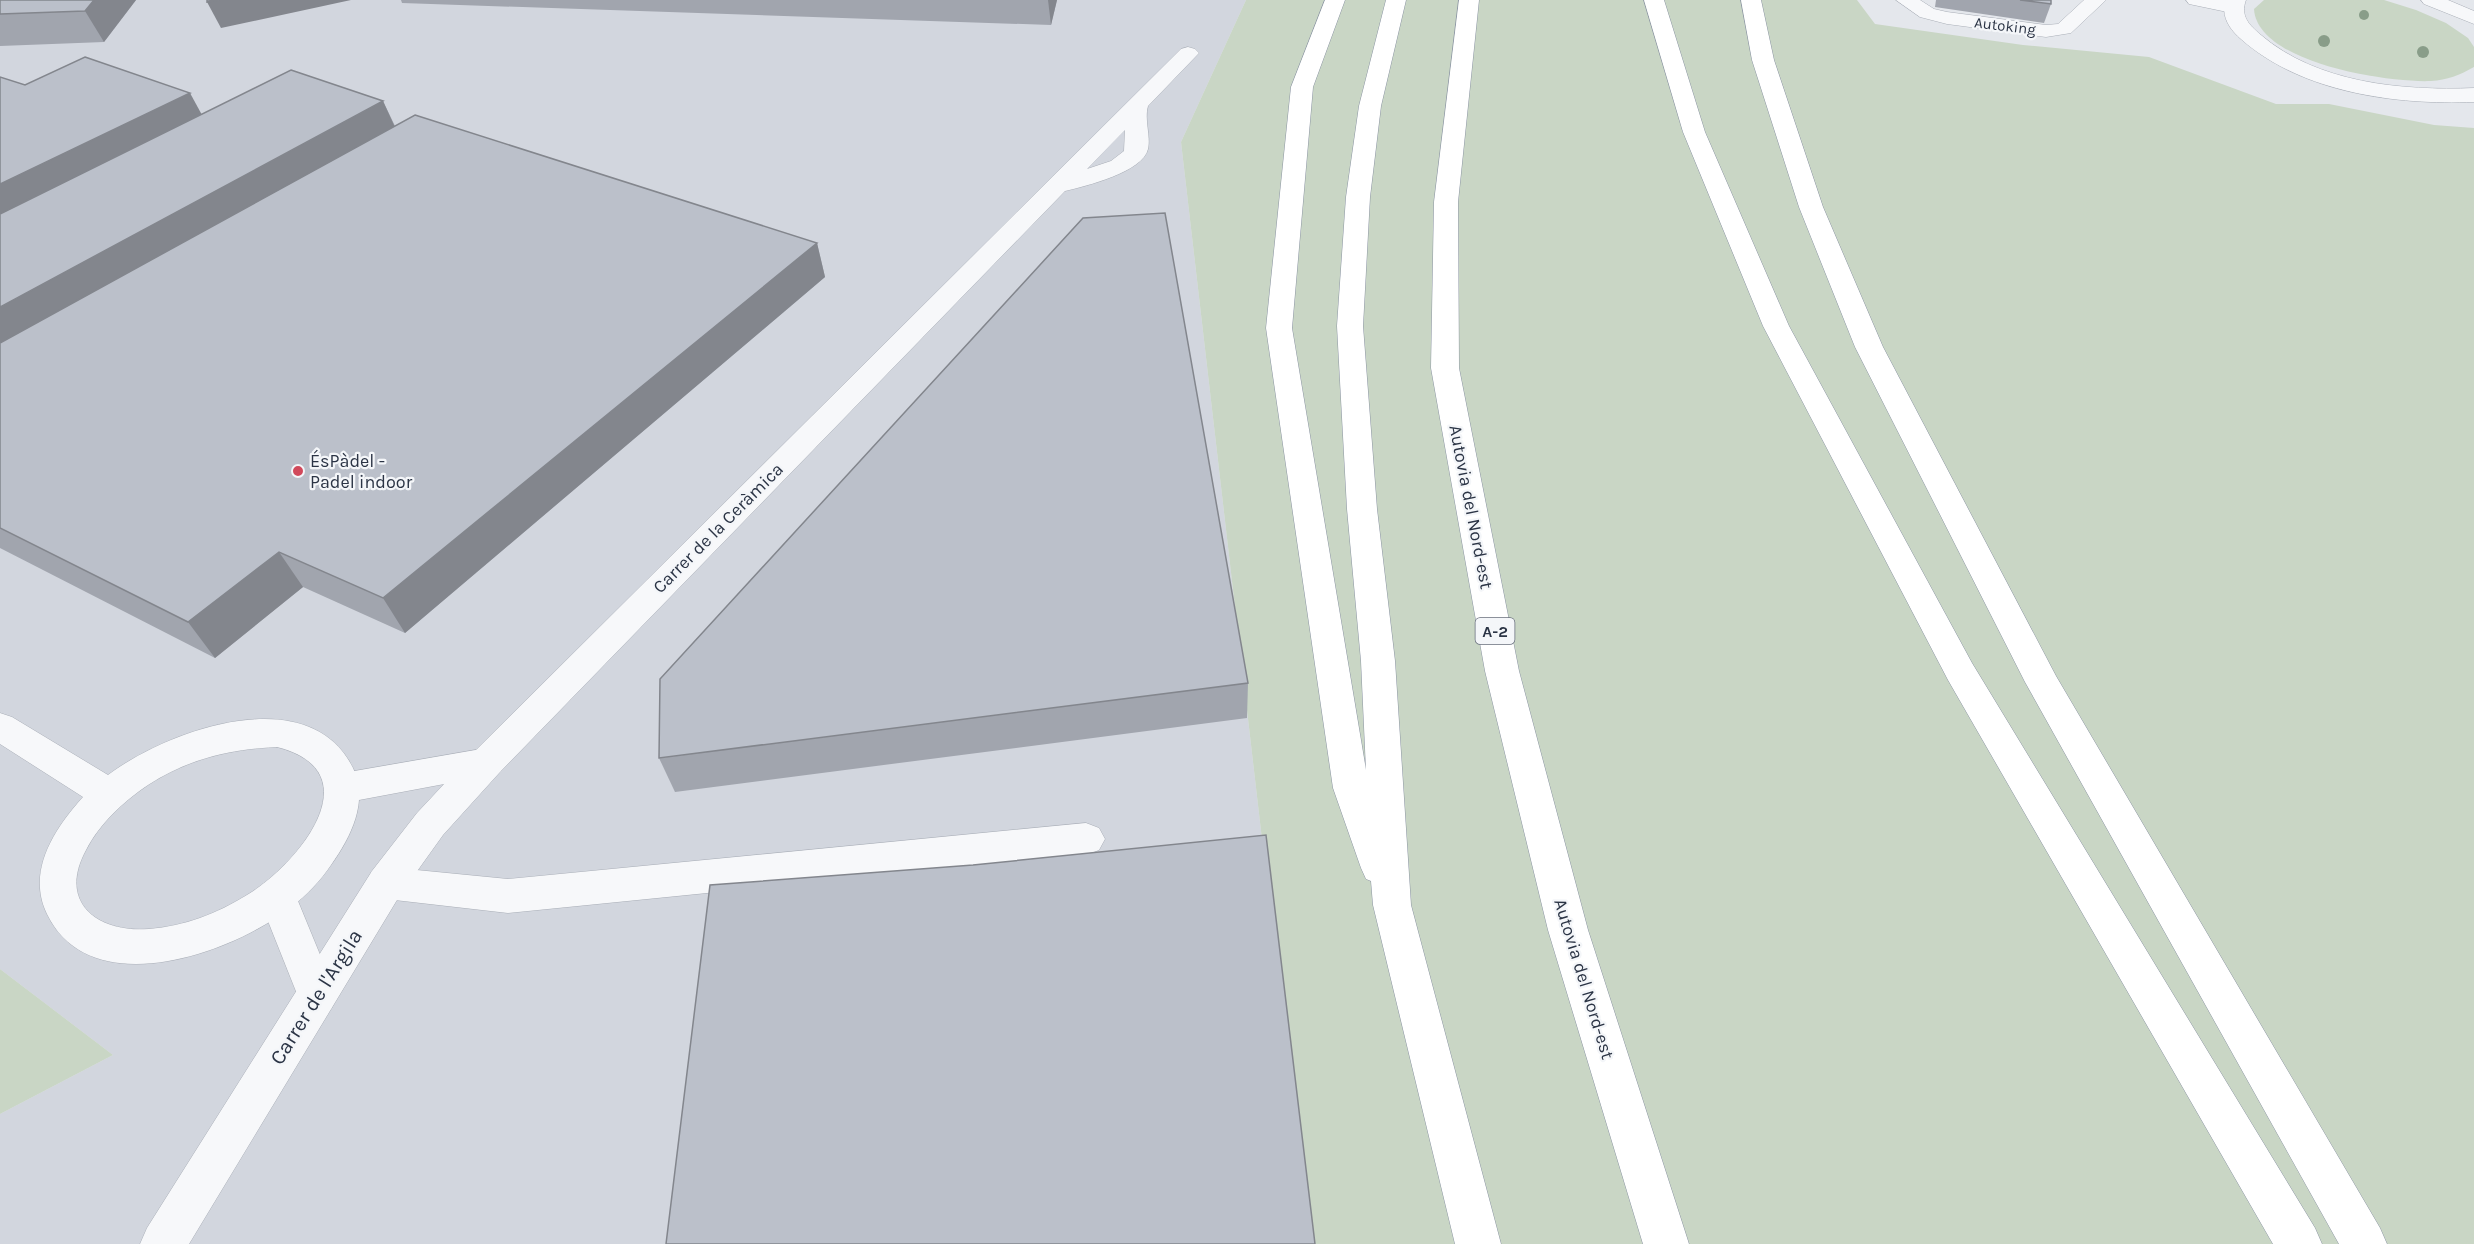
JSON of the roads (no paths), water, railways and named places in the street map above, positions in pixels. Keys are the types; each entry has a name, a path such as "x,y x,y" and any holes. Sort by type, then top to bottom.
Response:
{"highway":[{"path":"1335,0 1302,87 1279,328 1352,788 1392,905 1478,1244"},
{"path":"1392,905 1378,662 1362,509 1350,326 1358,197 1370,106 1396,0"},
{"name":"Autovia del Nord-est","path":"1468,0 1446,202 1445,368 1502,671 1568,930 1666,1244"},
{"path":"1654,0 1694,132 1776,326 1960,671 2299,1244"},
{"path":"1751,0 1763,60 1811,207 1869,347 2042,682 2364,1244"}],"street":[{"name":"Autoking","path":"1906,0 1926,13 1947,18 2046,31 2064,29 2097,0"},
{"path":"2196,0 2234,3 2236,23 2252,40 2280,58 2317,74 2362,87 2408,94 2451,97 2474,94"},
{"path":"2430,0 2468,13"},
{"name":"Carrer de la Ceràmica","path":"487,762 1188,53"},
{"path":"0,727 109,794"},
{"path":"277,733 311,743 333,762 343,788 340,814 328,842 305,870 277,896 232,924 183,941 136,947 97,940 70,922 57,895 61,862 79,827 109,794 149,766 192,746 237,734 277,733"},
{"path":"343,788 487,762"},
{"name":"Carrer de l'Argila","path":"163,1244 386,883 430,824 487,762"},
{"path":"386,883 508,896 1086,839"},
{"path":"277,896 317,996"}],"place":[{"name":"ÉsPàdel - Padel indoor","path":"298,471"}]}
